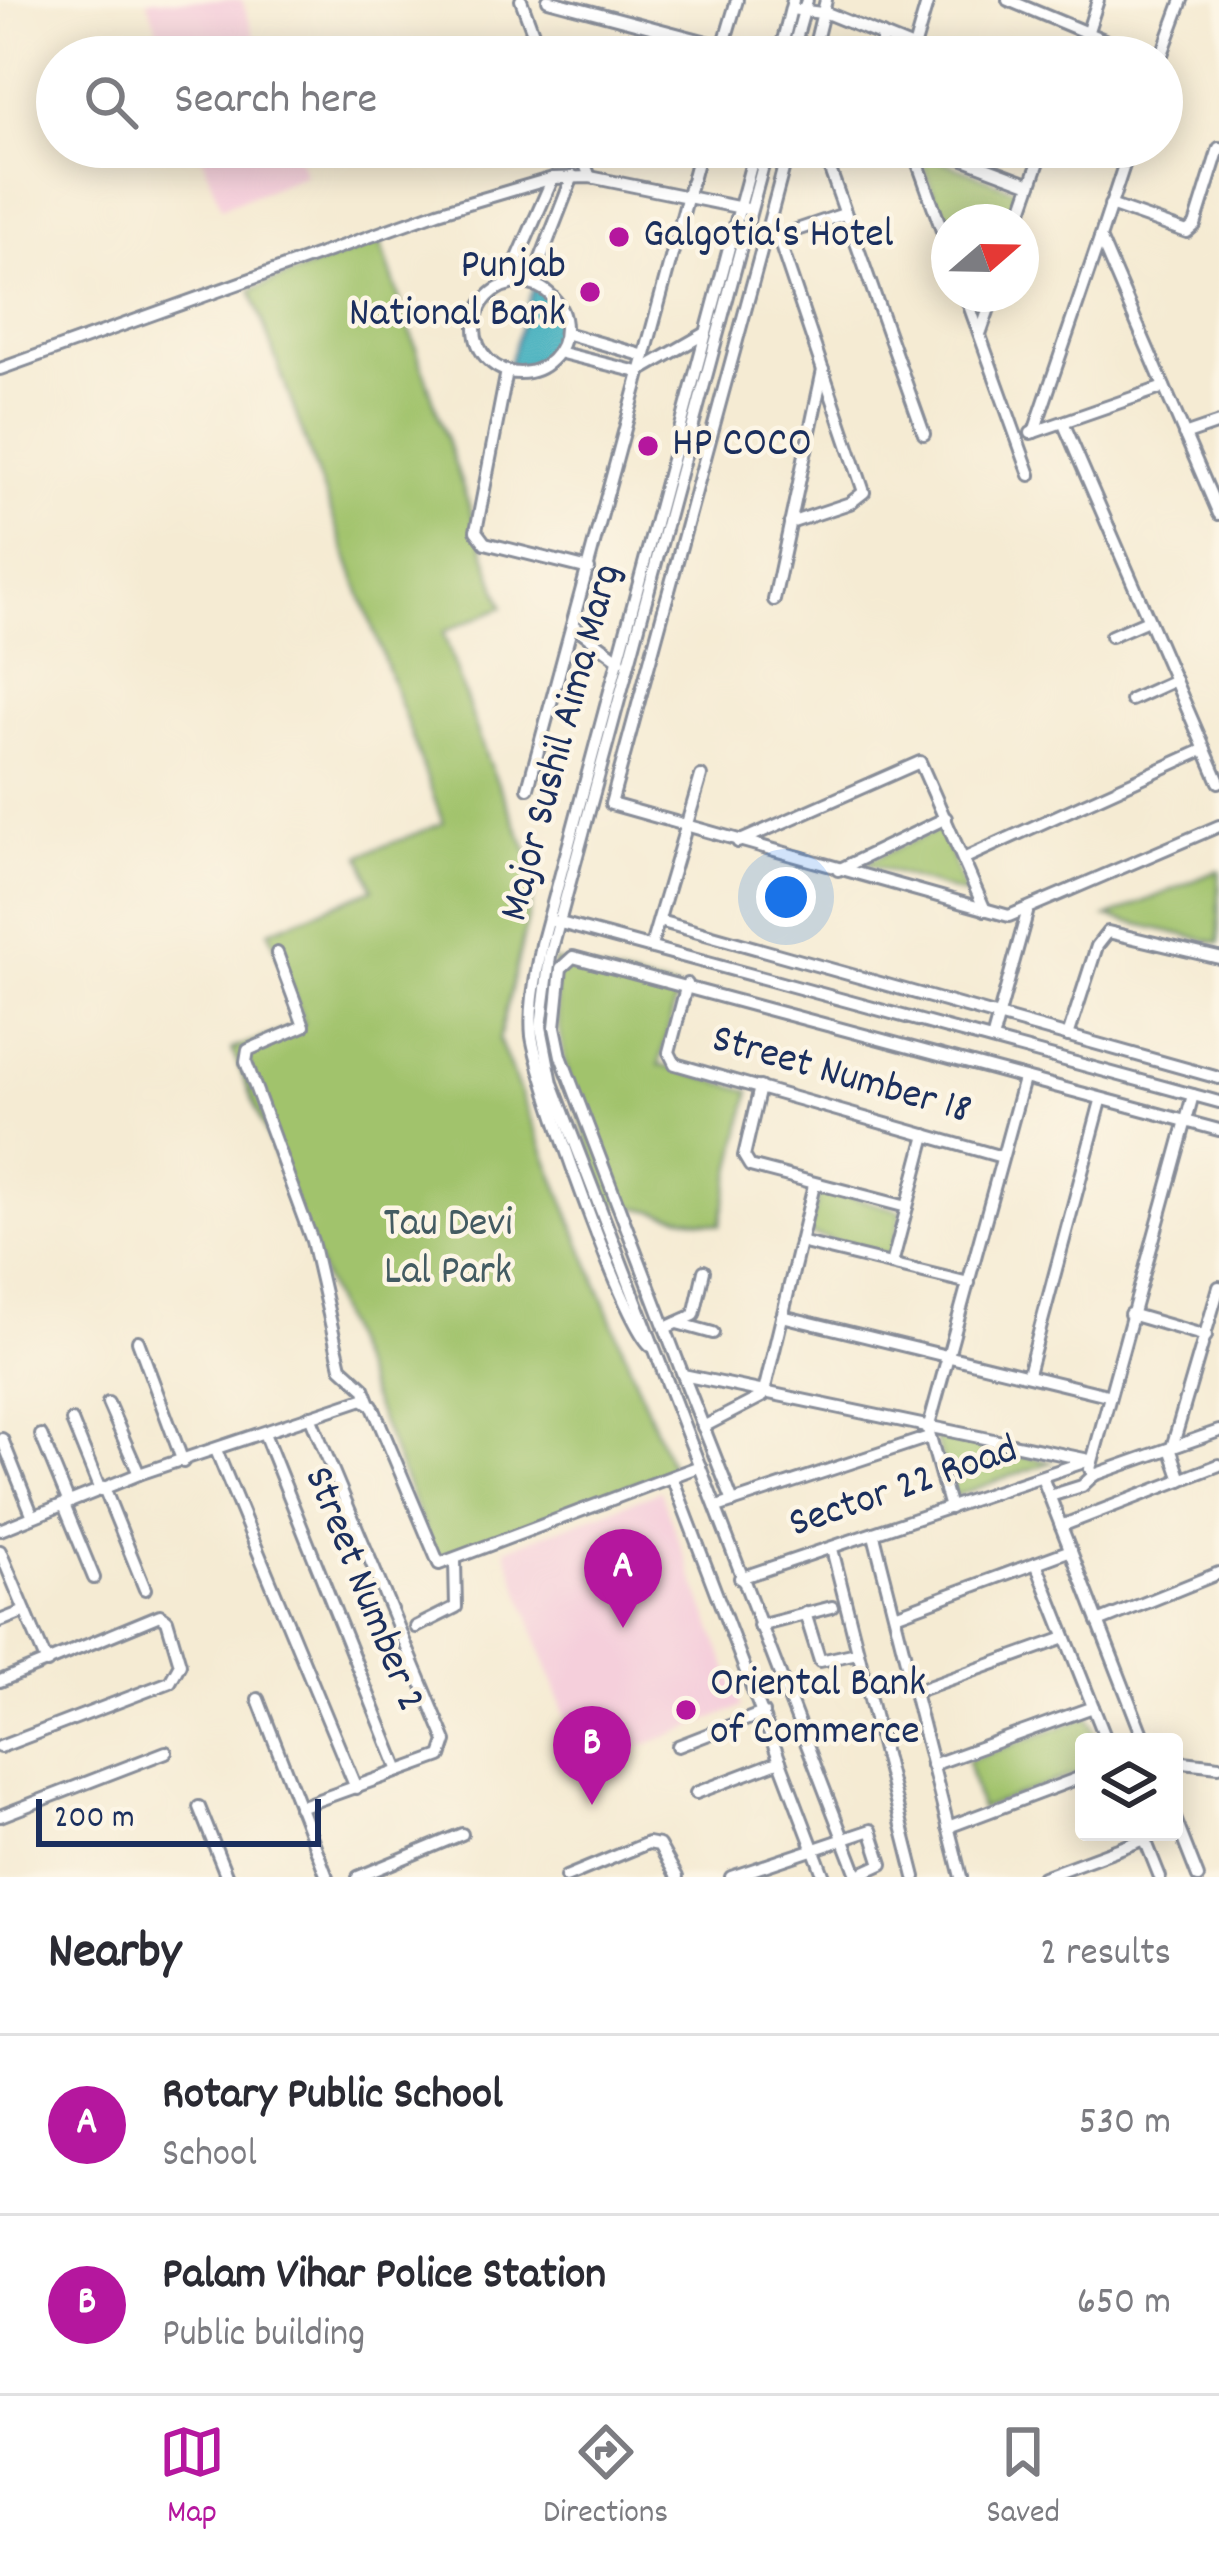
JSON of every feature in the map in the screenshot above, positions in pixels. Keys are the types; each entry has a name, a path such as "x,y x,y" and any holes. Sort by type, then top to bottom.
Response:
{"street":[{"path":"521,0 534,36"},
{"path":"548,0 670,36"},
{"path":"725,36 736,0"},
{"path":"918,36 928,0"},
{"path":"1008,0 1092,36"},
{"path":"1087,34 1098,0"},
{"path":"1169,36 1182,0"},
{"path":"801,4 825,9 882,35"},
{"path":"788,36 801,4"},
{"path":"795,36 801,4"},
{"path":"1110,206 1182,233 1192,229 1219,148"},
{"path":"586,168 590,177"},
{"path":"529,788 697,168"},
{"name":"Major Sushil Aima Marg","path":"555,921 593,798 739,257 753,168"},
{"name":"Major Sushil Aima Marg","path":"761,168 706,333 532,1015 537,1058 604,1247 641,1336 651,1346 717,1508 858,1876"},
{"path":"611,804 783,168"},
{"path":"829,168 924,434"},
{"path":"920,168 932,204"},
{"path":"988,168 1030,184"},
{"path":"1024,204 1036,168"},
{"path":"1034,432 1123,168"},
{"path":"531,284 573,176"},
{"path":"0,369 438,212 554,178 590,177 746,209"},
{"path":"506,284 531,284 553,297 565,333 558,352 536,370 507,371 484,355 475,328 483,301 506,284 554,178"},
{"path":"1201,208 1219,201"},
{"path":"739,257 763,243 844,214"},
{"path":"778,237 864,492 850,503 790,523"},
{"path":"1100,238 1219,514"},
{"path":"972,312 1030,475"},
{"path":"980,334 988,312"},
{"path":"565,333 647,359 706,333"},
{"path":"558,352 638,372"},
{"path":"774,600 824,367"},
{"path":"507,371 476,531 485,543 589,569"},
{"path":"1016,435 1164,387"},
{"path":"1063,422 1219,782"},
{"path":"1184,434 1219,423"},
{"path":"1112,636 1148,620"},
{"path":"574,626 620,660"},
{"path":"1131,700 1175,680"},
{"path":"963,859 1205,749"},
{"path":"738,842 917,762 986,910"},
{"path":"651,946 701,776"},
{"path":"593,798 1009,916 1027,913 1219,826"},
{"path":"838,870 946,818"},
{"path":"992,1040 1027,913"},
{"path":"555,921 1219,1102"},
{"path":"659,921 1219,1078"},
{"path":"1068,1036 1097,946 1108,932 1219,958"},
{"path":"277,953 304,1026 248,1051 246,1062 314,1247 341,1367 370,1401 433,1557 439,1564 454,1561 700,1466"},
{"path":"734,1502 683,1376 669,1325 560,1056 556,998 560,968 573,957 1219,1130"},
{"name":"Street Number 18","path":"687,984 671,1060 1002,1157"},
{"path":"950,1508 929,1433 1024,1079"},
{"path":"760,1087 746,1163 908,1207"},
{"path":"1094,1474 1089,1460 1193,1095"},
{"path":"1028,1374 1101,1102"},
{"path":"892,1264 926,1136"},
{"path":"703,1427 763,1396 814,1185"},
{"path":"800,1242 969,1283"},
{"path":"669,1325 697,1312 704,1271"},
{"path":"1181,1480 1171,1451 1219,1287"},
{"path":"1130,1314 1206,1336"},
{"path":"782,1316 1107,1394"},
{"path":"669,1325 713,1333"},
{"path":"138,1341 183,1462"},
{"path":"683,1376 929,1433 1089,1460"},
{"path":"0,1530 139,1474 352,1400 370,1401"},
{"path":"108,1403 139,1474"},
{"path":"299,1807 441,1756 446,1741 310,1416"},
{"path":"72,1420 145,1589"},
{"path":"1050,1496 1082,1486 1094,1474 1219,1431"},
{"name":"Street Number 2","path":"264,1433 399,1771"},
{"path":"717,1508 929,1433"},
{"path":"40,1435 94,1578"},
{"path":"2,1438 32,1514"},
{"path":"216,1450 356,1788"},
{"name":"Sector 22 Road","path":"740,1578 1089,1460"},
{"path":"1061,1526 1219,1465"},
{"path":"672,1477 824,1877"},
{"path":"1042,1477 1142,1733"},
{"path":"874,1534 961,1877"},
{"path":"832,1549 915,1877"},
{"path":"895,1616 1071,1550"},
{"path":"0,1551 4,1570 47,1663"},
{"path":"416,1627 456,1607 454,1561"},
{"path":"1036,1563 1103,1733"},
{"path":"1099,1622 1219,1574"},
{"path":"759,1626 832,1607"},
{"path":"0,1621 25,1611"},
{"path":"805,1613 820,1661 857,1653"},
{"path":"0,1681 160,1615 167,1621 180,1664 170,1682 0,1747"},
{"path":"914,1692 1065,1638"},
{"path":"755,1692 781,1683"},
{"path":"258,1700 327,1877"},
{"path":"932,1765 1093,1707"},
{"path":"678,1746 763,1713"},
{"path":"0,1816 166,1752"},
{"path":"696,1793 780,1760"},
{"path":"1183,1762 1219,1766"},
{"path":"948,1827 1075,1779"},
{"path":"200,1807 227,1877"},
{"path":"730,1877 871,1830 879,1841 882,1864 858,1876"},
{"path":"358,1877 462,1834"},
{"path":"1183,1839 1198,1877"},
{"path":"1043,1877 1132,1841"},
{"path":"1146,1841 1160,1877"},
{"path":"566,1877 648,1843 659,1845 677,1877"}],"shaded area":[{"path":"147,0 242,0 255,36 160,36"},
{"path":"207,168 302,168 305,175 221,208"},
{"path":"660,1491 742,1707 584,1769 505,1549"}],"green space":[{"path":"925,168 960,168 1018,191 1013,204 938,204"},
{"name":"Tau Devi Lal Park","path":"380,241 503,607 443,632 487,759 538,875 499,1040 672,1470 436,1558 232,1049 304,1024 269,931 373,889 361,855 443,823 251,290"},
{"path":"941,829 966,895 864,863"},
{"path":"1219,870 1219,943 1107,917"},
{"path":"554,961 678,990 659,1065 750,1091 720,1225 610,1202 564,1056"},
{"path":"820,1189 902,1211 890,1256 809,1234"},
{"path":"934,1436 1051,1462 955,1496"},
{"path":"1089,1717 1095,1733 1075,1733 1075,1774 980,1809 967,1761"}],"water":[{"path":"533,288 556,311 557,339 539,361 507,369"}],"place":[{"name":"Galgotia's Hotel","path":"619,237"},
{"name":"Punjab National Bank","path":"590,292"},
{"name":"HP COCO","path":"648,446"},
{"name":"Rotary Public School","path":"623,1628"},
{"name":"Oriental Bank of Commerce","path":"686,1710"},
{"name":"Palam Vihar Police Station","path":"592,1805"}]}
